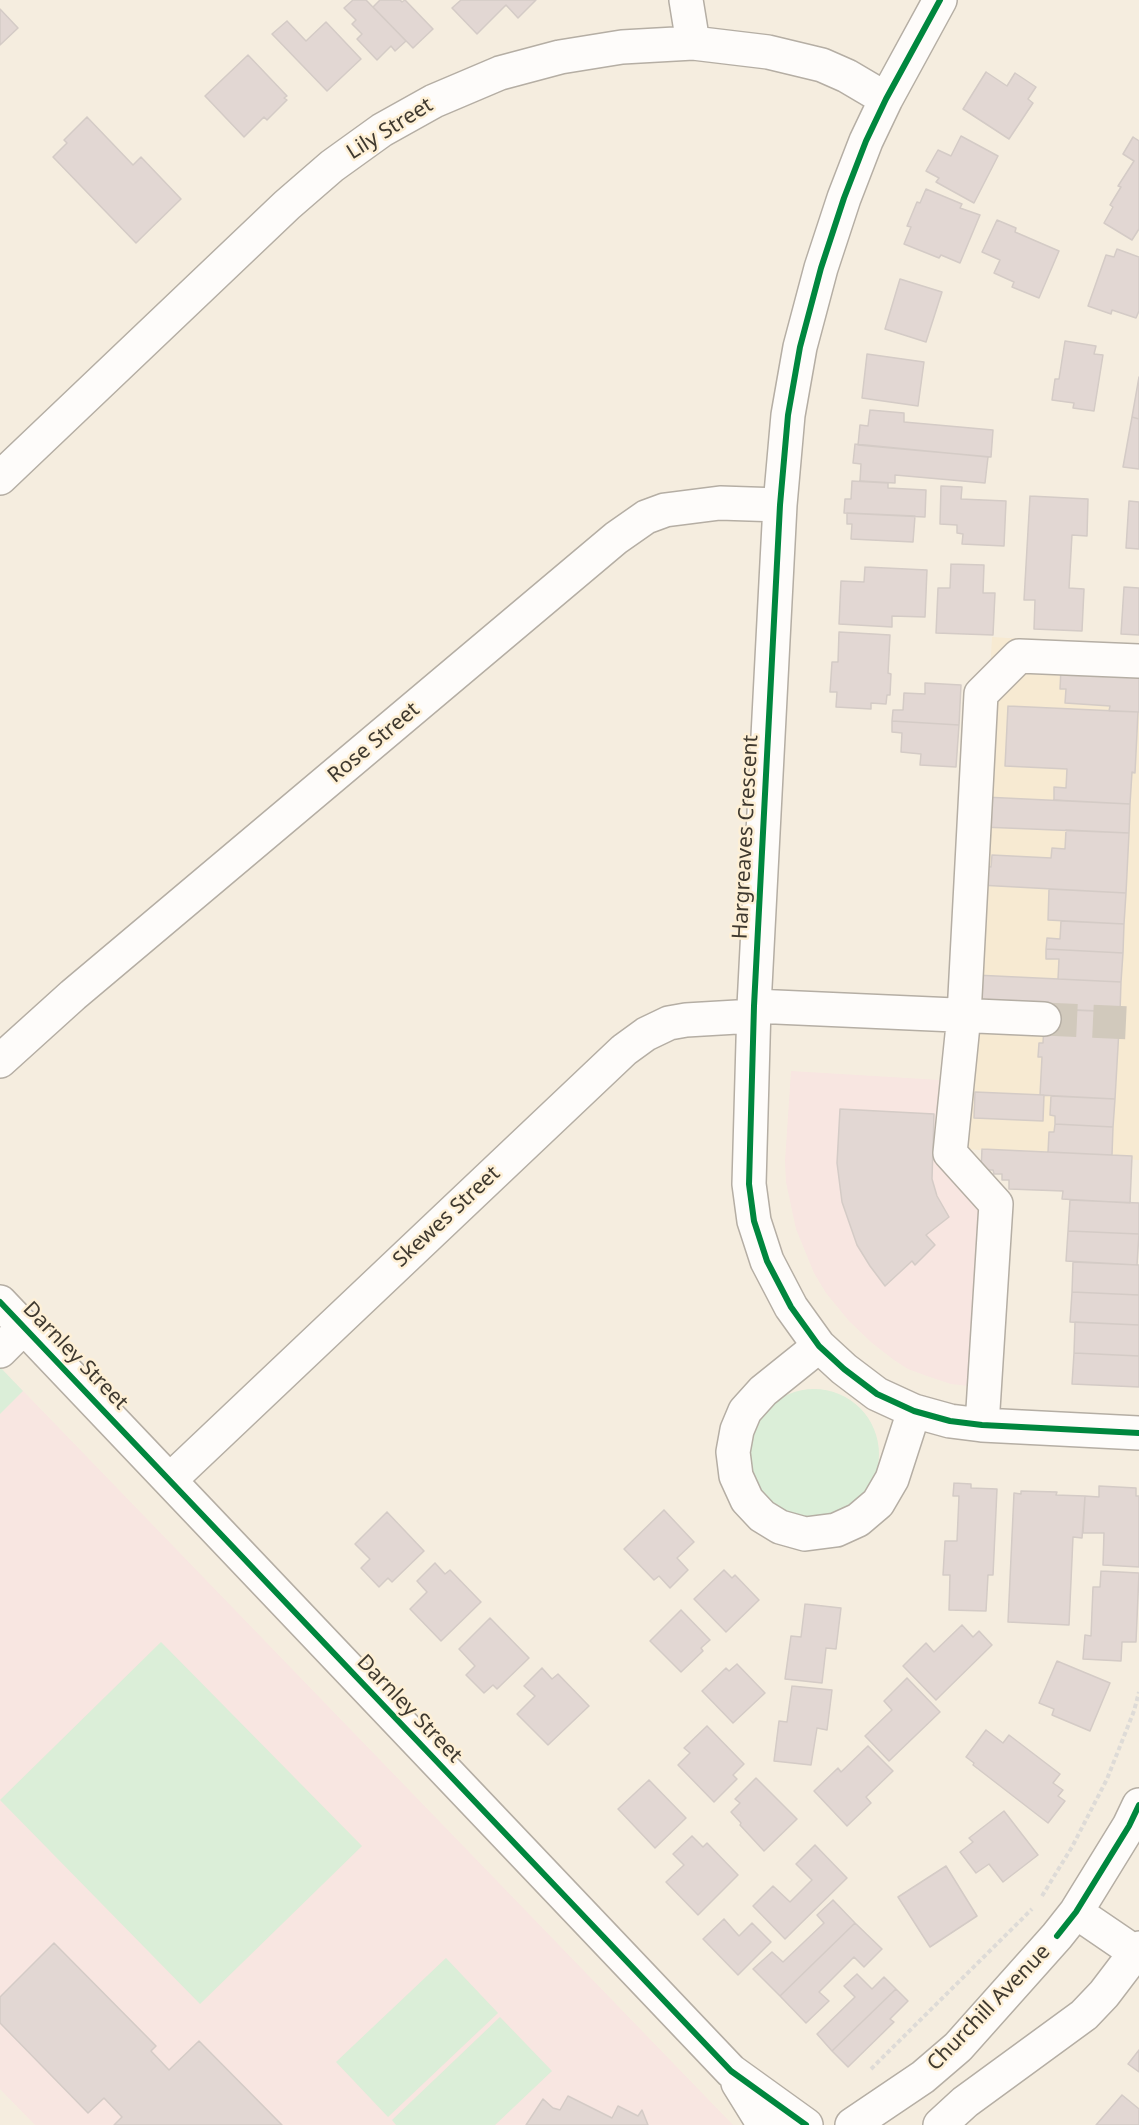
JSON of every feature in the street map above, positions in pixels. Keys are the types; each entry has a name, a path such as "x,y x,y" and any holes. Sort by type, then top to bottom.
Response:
{"street":[{"path":"686,0 693,43"},
{"name":"Hargreaves Crescent","path":"940,0 886,99 866,141 841,208 821,268 800,347 788,415 780,505 754,1011 749,1184 754,1221 767,1261 791,1307 819,1346 877,1394 914,1411 982,1425 1139,1432"},
{"name":"Lily Street","path":"0,478 287,205 332,166 382,130 434,101 500,73 560,57 622,47 693,43 768,52 822,65 847,76 886,99"},
{"name":"Rose Street","path":"0,1060 616,538 646,517 665,510 720,502 780,505"},
{"path":"982,1425 996,1204 950,1153 964,1015 981,694 1019,656 1139,661"},
{"name":"Skewes Street","path":"170,1480 624,1050 646,1034 669,1023 754,1011 1044,1018"},
{"name":"Darnley Street","path":"0,1302 731,2071 806,2125"},
{"path":"0,1351 24,1328"},
{"path":"819,1346 763,1391 745,1411 737,1430 733,1452 736,1476 747,1500 762,1516 780,1527 805,1534 836,1530 858,1520 878,1503 892,1479 914,1411"},
{"name":"Churchill Avenue","path":"852,2125 923,2077 958,2047 1076,1912 1129,1826 1139,1805"},
{"path":"940,2125 965,2102 1084,2015 1138,1952 1076,1912"},
{"name":"Darnley Street","path":"731,2071 764,2125"}],"path":[{"path":"865,2075 1015,1928 1045,1893 1107,1779 1134,1711 1139,1692"}],"shaded area":[{"path":"992,637 1139,646 1139,1160 964,1149"},
{"path":"791,1071 940,1080 936,1160 979,1205 969,1386 951,1384 927,1376 908,1369 894,1360 849,1321 826,1293 814,1273 796,1229 786,1182 785,1161"},
{"path":"0,1367 733,2125 35,2125 0,2089"}],"green space":[{"path":"0,1367 23,1391 0,1414"},
{"path":"814,1389 839,1394 860,1408 874,1429 879,1454 874,1479 860,1500 839,1514 814,1519 789,1514 768,1500 754,1479 749,1454 754,1429 768,1408 789,1394"},
{"path":"161,1642 362,1846 200,2004 0,1800"},
{"path":"446,1958 498,2013 388,2117 336,2062"},
{"path":"500,2017 552,2071 495,2125 396,2125 392,2120"}],"building":[{"path":"353,0 366,0 406,41 395,51 391,46 377,60 357,39 362,34 352,24 356,20 344,8"},
{"path":"380,0 400,0 402,2 405,0 433,29 413,48 373,7"},
{"path":"461,0 536,0 518,18 506,5 477,34 452,8"},
{"path":"0,9 18,28 0,45"},
{"path":"287,21 306,41 326,22 361,59 327,91 272,34"},
{"path":"248,55 287,96 284,98 287,100 267,120 264,117 244,137 205,96"},
{"path":"986,72 1007,86 1015,73 1036,87 1028,99 1033,103 1009,139 963,109"},
{"path":"87,117 133,165 141,157 181,199 136,243 53,157 67,143 64,140"},
{"path":"961,136 998,156 974,203 936,182 939,178 926,171 938,150 951,156"},
{"path":"1133,137 1139,141 1139,229 1132,240 1104,223 1113,207 1110,205 1121,187 1118,186 1134,161 1123,154"},
{"path":"926,189 962,204 960,208 980,215 960,263 941,255 939,258 904,244 911,227 907,226 917,202 920,203"},
{"path":"997,220 1016,228 1015,232 1059,251 1039,298 1012,287 1014,282 994,273 1000,260 982,252"},
{"path":"1117,249 1139,257 1139,311 1136,318 1112,310 1111,314 1088,306 1106,255 1114,257"},
{"path":"900,279 942,292 926,342 885,329"},
{"path":"1065,341 1096,346 1094,354 1103,355 1094,411 1073,408 1074,403 1052,400 1055,379 1059,379"},
{"path":"867,354 924,362 918,406 862,398"},
{"path":"1139,377 1139,419 1132,417"},
{"path":"870,410 904,413 904,422 993,430 991,457 858,445 860,425 868,426"},
{"path":"1132,417 1139,419 1139,469 1123,467"},
{"path":"855,444 988,457 985,483 895,475 895,483 860,481 861,464 853,463"},
{"path":"852,481 888,483 888,488 926,490 925,517 844,513 845,499 851,499"},
{"path":"941,486 962,487 961,499 1006,501 1004,546 962,544 963,534 957,533 957,525 940,524"},
{"path":"1030,496 1088,499 1087,536 1072,535 1069,588 1084,589 1082,631 1034,629 1035,600 1024,600"},
{"path":"1129,501 1139,502 1139,549 1126,548"},
{"path":"847,513 915,516 913,542 851,539 852,524 847,524"},
{"path":"951,564 984,565 983,593 995,593 993,635 936,633 938,588 950,588"},
{"path":"865,567 927,570 925,617 892,616 892,627 839,624 841,581 864,582"},
{"path":"1124,587 1139,588 1139,635 1121,634"},
{"path":"839,632 890,635 888,673 891,674 890,695 887,695 886,704 871,703 871,709 836,707 837,692 830,692 832,662 838,662"},
{"path":"1139,667 1139,712 1109,711 1110,706 1065,703 1066,689 1060,689 1061,669"},
{"path":"925,683 961,685 959,725 892,721 893,710 903,710 904,693 925,694"},
{"path":"1008,706 1138,712 1135,773 1132,772 1130,804 1054,800 1054,787 1066,788 1067,769 1005,766"},
{"path":"892,721 959,725 956,767 920,765 921,754 901,752 902,733 892,732"},
{"path":"984,797 1130,804 1129,833 982,827"},
{"path":"1066,830 1129,833 1126,893 979,885 980,866 991,867 992,855 1051,858 1052,848 1065,849"},
{"path":"1049,889 1126,893 1124,924 1048,920"},
{"path":"1061,921 1124,924 1123,953 1046,949 1047,938 1060,939"},
{"path":"1046,949 1123,953 1121,982 1058,979 1059,959 1046,959"},
{"path":"975,975 1121,982 1120,1012 973,1005"},
{"path":"1045,1009 1120,1012 1115,1099 1040,1095 1042,1057 1038,1057 1039,1043 1043,1043"},
{"path":"975,1092 1044,1095 1043,1121 974,1118"},
{"path":"1051,1096 1115,1099 1113,1127 1055,1124 1055,1116 1050,1115"},
{"path":"840,1109 934,1114 932,1179 937,1196 949,1217 926,1235 935,1245 915,1265 912,1261 885,1286 857,1245 842,1202 837,1163"},
{"path":"1055,1124 1113,1127 1112,1155 1048,1152 1049,1132 1054,1132"},
{"path":"982,1149 1132,1156 1130,1203 1062,1199 1063,1191 1009,1189 1009,1180 1002,1180 1002,1174 994,1174 993,1170 981,1170"},
{"path":"1070,1200 1139,1203 1139,1234 1068,1231"},
{"path":"1068,1231 1139,1234 1137,1265 1066,1261"},
{"path":"1073,1262 1139,1265 1139,1295 1072,1292"},
{"path":"1072,1292 1139,1295 1139,1325 1070,1322"},
{"path":"1075,1322 1139,1325 1139,1356 1074,1353"},
{"path":"1074,1353 1139,1356 1139,1387 1072,1384"},
{"path":"954,1483 971,1484 971,1488 997,1489 993,1575 988,1575 986,1611 949,1610 950,1575 943,1575 945,1541 957,1541 959,1496 953,1496"},
{"path":"1099,1486 1136,1488 1136,1496 1139,1496 1139,1567 1103,1565 1104,1533 1083,1533 1085,1496 1099,1497"},
{"path":"1021,1491 1057,1492 1056,1495 1085,1496 1082,1538 1073,1537 1069,1625 1008,1622 1014,1493 1021,1494"},
{"path":"664,1510 694,1542 677,1558 688,1570 670,1588 659,1576 654,1580 624,1549"},
{"path":"387,1512 424,1551 392,1582 388,1578 379,1587 361,1568 370,1559 355,1544"},
{"path":"435,1563 445,1574 450,1570 481,1602 441,1641 410,1609 427,1592 417,1581"},
{"path":"724,1570 732,1578 735,1575 759,1600 726,1632 694,1599"},
{"path":"1101,1571 1139,1573 1136,1642 1122,1642 1121,1661 1083,1659 1085,1635 1091,1636 1093,1587 1100,1587"},
{"path":"805,1604 841,1608 836,1649 826,1648 822,1683 785,1679 791,1636 801,1637"},
{"path":"681,1610 710,1640 701,1648 703,1651 681,1672 650,1641"},
{"path":"490,1618 529,1658 497,1689 493,1685 484,1693 466,1675 475,1666 459,1649"},
{"path":"962,1625 973,1637 979,1631 992,1645 936,1700 903,1666 926,1643 934,1652"},
{"path":"1057,1661 1110,1683 1090,1731 1052,1715 1054,1709 1039,1703"},
{"path":"737,1664 765,1693 733,1723 702,1691 726,1668 729,1671"},
{"path":"542,1668 552,1679 558,1674 589,1706 548,1745 517,1714 535,1696 524,1686"},
{"path":"907,1678 940,1712 889,1761 865,1736 892,1710 884,1701"},
{"path":"792,1686 832,1690 827,1730 817,1728 811,1765 774,1761 779,1721 787,1722"},
{"path":"707,1726 744,1764 733,1775 737,1779 714,1802 678,1765 690,1753 684,1748"},
{"path":"986,1730 1003,1743 1009,1735 1060,1774 1053,1783 1063,1790 1058,1796 1065,1801 1048,1823 973,1765 974,1763 966,1757"},
{"path":"868,1746 893,1771 866,1797 871,1803 847,1826 814,1791 838,1768 841,1772"},
{"path":"756,1778 797,1819 764,1851 731,1812 740,1803 735,1799"},
{"path":"649,1780 686,1818 655,1848 618,1809"},
{"path":"1004,1811 1038,1855 1003,1882 989,1864 976,1873 960,1852 973,1842 969,1838"},
{"path":"692,1836 703,1847 707,1843 738,1875 698,1915 666,1882 684,1865 673,1854"},
{"path":"815,1845 847,1878 785,1939 753,1906 773,1886 790,1902 812,1880 796,1864"},
{"path":"946,1866 977,1916 930,1947 898,1897"},
{"path":"833,1900 855,1923 780,1996 753,1969 772,1952 783,1962 824,1923 817,1915"},
{"path":"724,1919 739,1936 752,1923 771,1942 738,1975 703,1939"},
{"path":"855,1923 882,1949 864,1967 854,1957 819,1992 829,2001 806,2023 780,1996"},
{"path":"54,1943 156,2046 151,2051 169,2070 199,2041 282,2125 114,2125 122,2117 104,2098 88,2113 0,2023 0,1997"},
{"path":"857,1974 872,1989 884,1977 896,1989 832,2051 817,2034 855,1997 844,1986"},
{"path":"896,1989 908,2001 890,2019 894,2022 848,2067 832,2051"},
{"path":"1139,2050 1139,2072 1128,2064"},
{"path":"1122,2095 1139,2109 1139,2125 1096,2125"},
{"path":"568,2096 612,2118 618,2106 638,2116 642,2110 648,2125 526,2125 543,2099 553,2108 560,2110"}],"tunnel":[{"path":"1044,1019 1130,1023"}],"cycle path":[{"path":"940,0 886,99 866,141 844,198 821,268 800,347 788,415 780,505 754,1006 749,1184 754,1221 767,1261 791,1307 819,1346 877,1394 914,1411 950,1421 982,1425 1139,1433"},
{"path":"0,1302 731,2071 806,2125"},
{"path":"1057,1936 1076,1912 1129,1826 1139,1805"}]}
